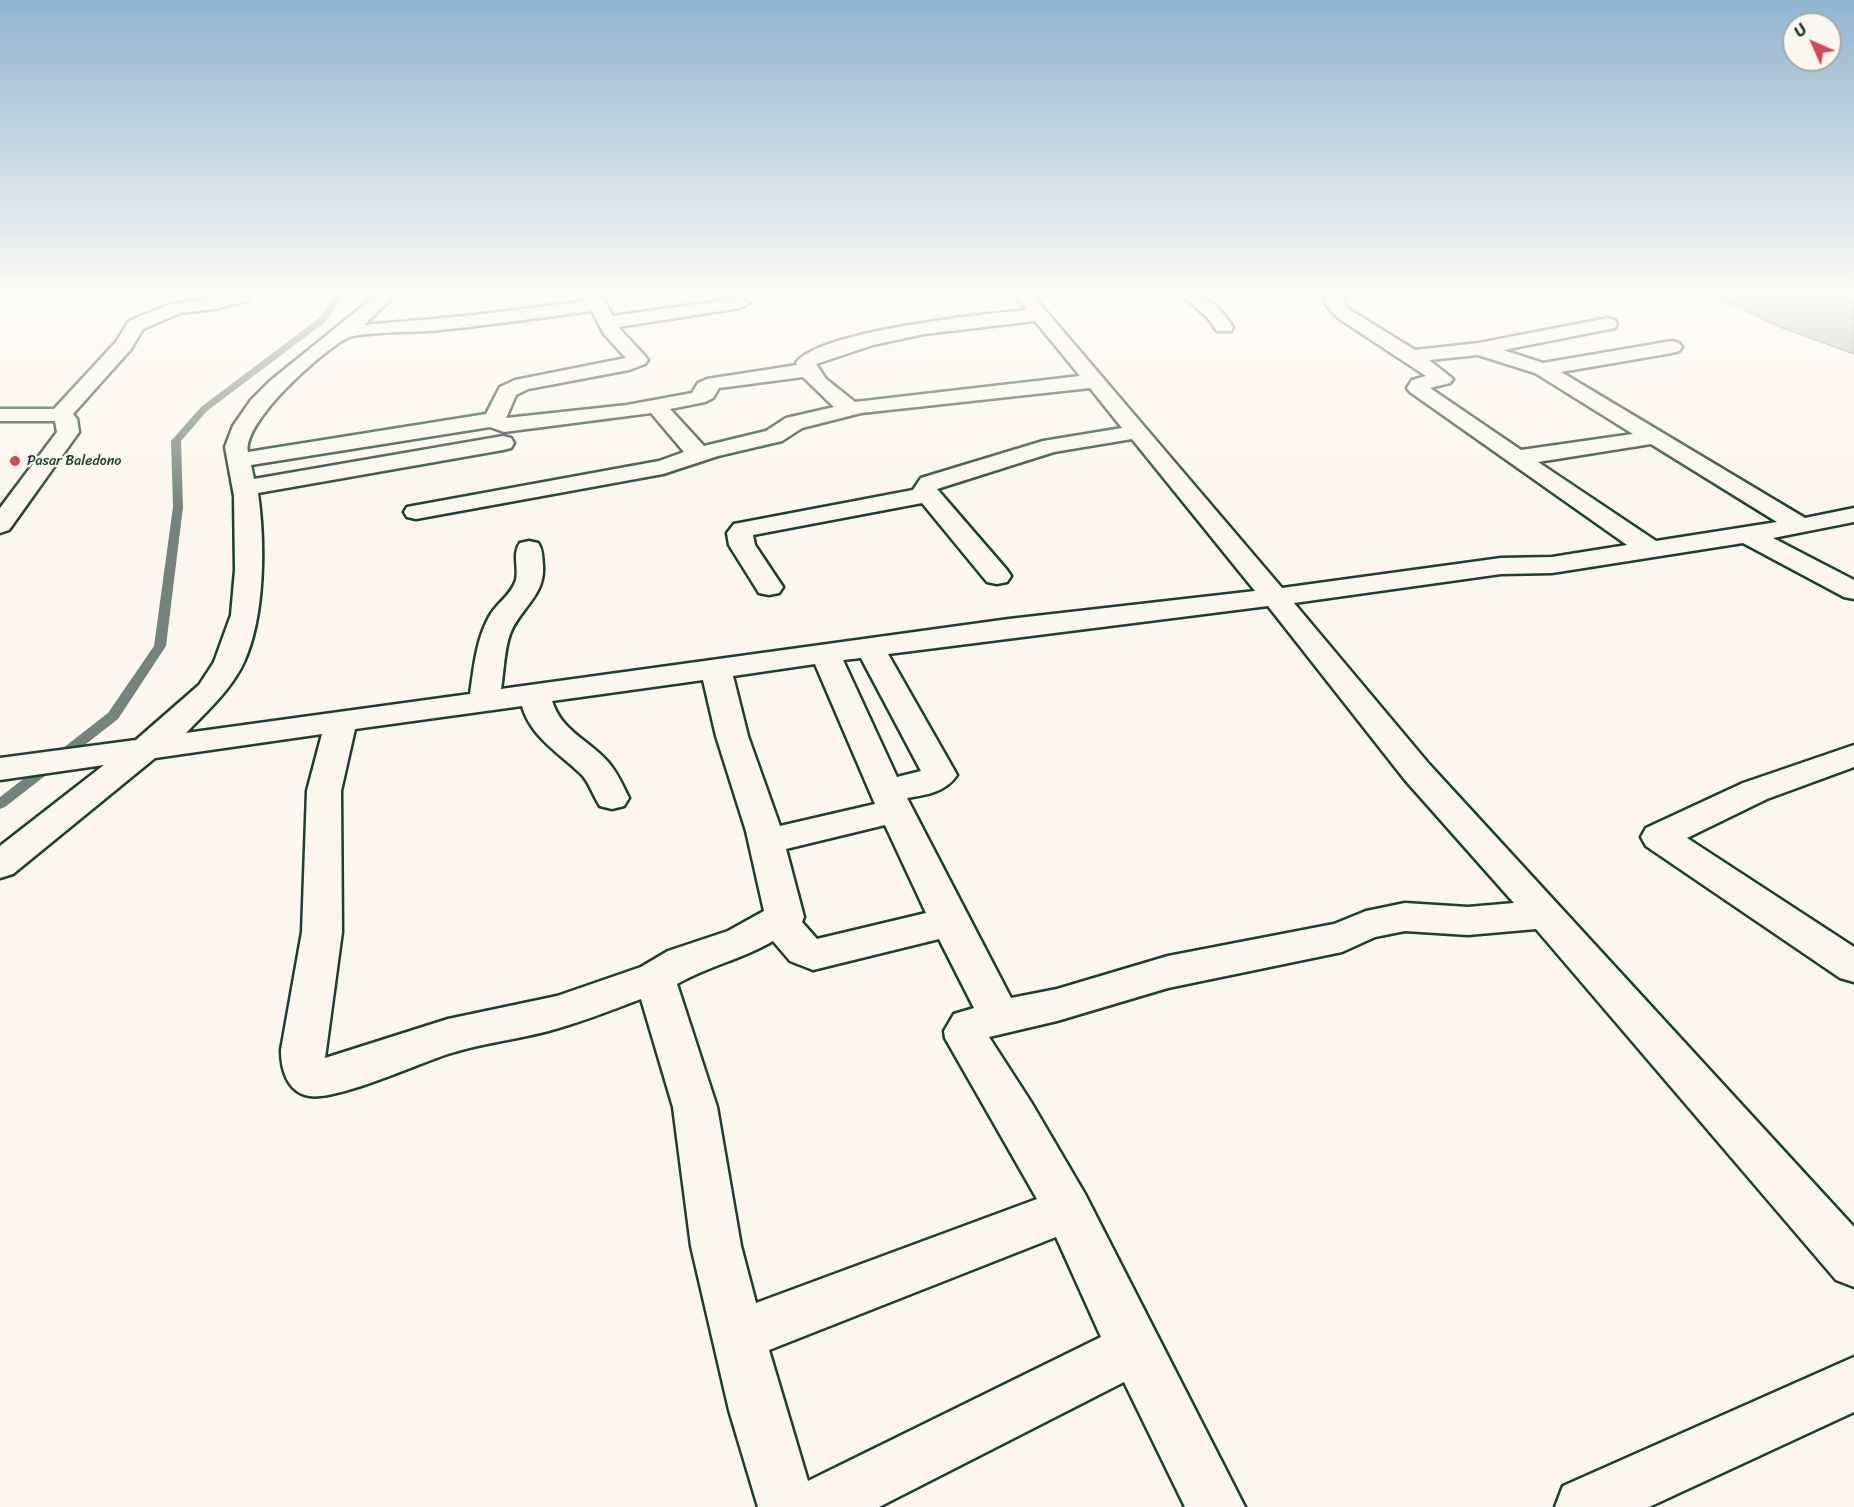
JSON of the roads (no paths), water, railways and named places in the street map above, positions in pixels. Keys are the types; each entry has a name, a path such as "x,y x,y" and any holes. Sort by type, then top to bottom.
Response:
{"street":[{"path":"60,415 104,367"},
{"path":"0,865 145,749 210,691 229,662 245,615 248,517 237,440 249,416 298,367"},
{"path":"492,420 496,417 507,391 522,384 611,367"},
{"path":"1082,367 1275,597 1417,772 1854,1263"},
{"path":"1427,367 1443,380 1419,384 1417,388 1650,549"},
{"path":"1536,367 1801,526"},
{"path":"1542,369 1552,367"},
{"path":"239,460 492,420 504,425 657,406 704,396 705,387 714,382 808,370 831,394 852,410"},
{"path":"417,512 663,467 774,436 794,423 852,410 898,402 981,396 1093,381"},
{"path":"657,406 700,455"},
{"path":"0,415 60,415 66,419 68,432 0,525"},
{"path":"997,576 924,488 929,483 949,476 1031,454 1051,446 1136,432"},
{"path":"1517,458 1656,437"},
{"path":"244,488 366,469 503,443"},
{"path":"769,587 742,545 740,533 743,529 928,494"},
{"path":"16,767 1009,628 1275,597 1501,566 1552,565 1748,535 1854,515"},
{"path":"1748,535 1854,591"},
{"path":"484,702 494,637 504,615 524,596 530,577 529,549"},
{"path":"766,842 891,801 940,775 870,647"},
{"path":"825,654 948,922 1000,1017"},
{"path":"341,721 324,790 322,932 303,1050 303,1068 310,1078 332,1076 448,1036 558,1012 655,978 682,962 742,941 780,922 785,917 766,842 732,736 716,670"},
{"path":"535,695 542,719 558,738 596,769 612,798"},
{"path":"1854,755 1755,791 1659,837 1854,967"},
{"path":"1216,1507 1068,1210 1015,1116 966,1038 965,1031 969,1026 1057,1005 1168,972 1342,937 1366,925 1405,917 1468,921 1544,914"},
{"path":"780,922 804,950 813,955 948,922"},
{"path":"655,978 695,1107 716,1246 757,1410 788,1507"},
{"path":"738,1336 1068,1210"},
{"path":"818,1507 1135,1348"},
{"path":"1584,1507 1854,1384"}],"waterway":[{"path":"0,804 113,716 160,646 178,507 176,441 204,409 259,367"}],"place":[{"name":"Pasar Baledono","path":"15,461"}]}
